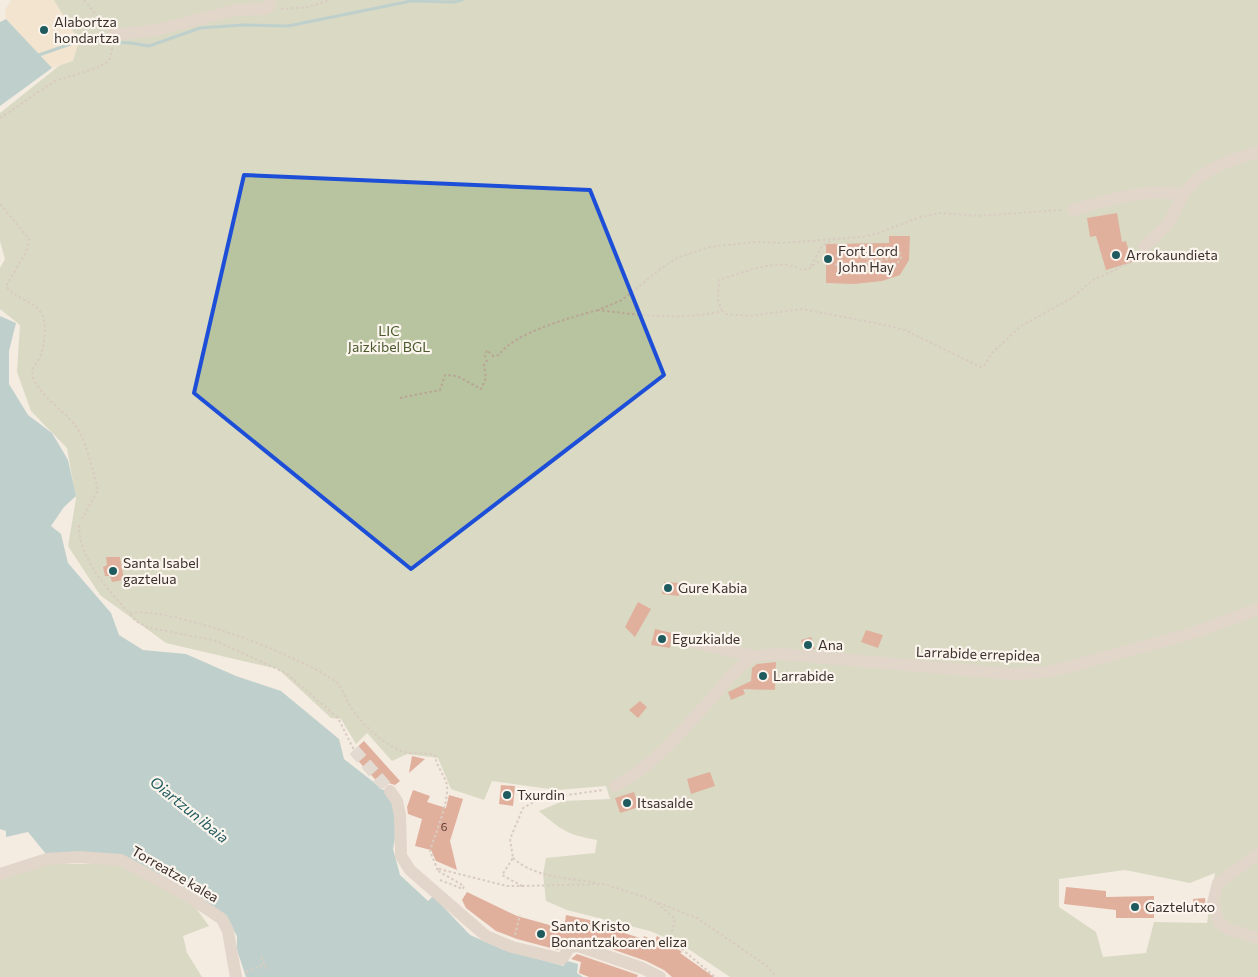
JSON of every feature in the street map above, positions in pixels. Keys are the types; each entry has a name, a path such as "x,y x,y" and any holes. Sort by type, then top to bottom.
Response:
{"street":[{"path":"113,41 269,3"},
{"path":"1144,246 1158,235 1171,219 1183,195 1209,171 1233,159 1258,152"},
{"path":"1073,210 1127,195 1153,192 1183,195"},
{"name":"Larrabide errepidea","path":"678,639 754,656 780,654 1012,674 1048,672 1193,633 1254,609 1258,598"},
{"path":"615,786 644,769 696,716 741,664 754,656"},
{"path":"390,791 397,801 400,815 401,856 410,870 480,931 512,947 562,959 570,946 578,946 642,968 660,977"},
{"path":"1258,854 1218,883 1213,903 1219,923 1228,929 1258,938"},
{"name":"Torreatze kalea","path":"0,874 47,859 79,857 121,860 188,896 222,919 228,931 240,975"}],"path":[{"path":"0,118 56,81 97,68 108,61 113,41 84,0"},
{"path":"269,3 293,10 330,0"},
{"path":"0,204 28,239 26,252 6,286 20,300 36,307 43,317 44,336 41,353 32,370 32,378 44,397 62,410 77,427 98,490 82,520"},
{"path":"400,398 440,390 444,375 456,376 481,389 486,378 484,365 487,362 485,356 487,350 493,356 499,355 510,343 549,326 622,300 660,269 692,252 710,247 756,242 783,243 833,240 879,233 917,218 940,213 978,216 1020,211 1073,210"},
{"path":"809,269 822,246 833,240"},
{"path":"598,310 675,318 722,311 726,314 749,316 802,309 905,330 980,367 984,366 992,352 1021,326 1072,298 1093,280 1134,261 1144,246"},
{"path":"722,311 718,295 719,280 778,264 793,264 802,270 809,269 820,261 836,254 845,253 880,261 888,260 900,253 902,258 895,267 876,262 864,263 848,272 839,269 831,260 820,261"},
{"path":"79,525 79,539 89,562 136,621 147,627 216,641 286,673 338,718 354,750"},
{"path":"130,613 140,611 187,620 235,635 307,665 337,683 350,707 373,733 400,752 428,752 436,756 437,767 447,784 446,796 430,851 438,871 464,886 463,890 435,878"},
{"path":"615,786 596,792 554,796 535,801 524,808 510,839 513,858 522,866 537,872 604,884 655,901 697,918 767,966 776,977"},
{"path":"513,858 502,875 522,886"},
{"path":"438,871 439,869 458,872 507,886 604,884"},
{"path":"655,901 675,919 670,940 715,977"},
{"path":"512,947 520,915"},
{"path":"262,957 268,971"},
{"path":"240,975 264,964"}],"highlighted area":[{"path":"244,175 590,190 664,375 411,569 194,393"}],"green space":[{"name":"LIC Jaizkibel BGL","path":"15,0 1258,0 1258,977 730,977 681,944 650,931 567,910 546,901 543,874 546,858 595,853 597,840 565,831 539,811 563,801 610,799 606,786 557,790 492,781 484,800 451,789 438,758 407,754 392,761 367,733 356,744 341,719 331,718 278,669 166,643 100,595 68,546 76,499 67,448 31,411 17,372 20,325 0,309 0,268 5,259 0,241 0,113 60,65 66,40","holes":["1125,870 1190,883 1215,873 1207,923 1154,922 1146,953 1103,957 1096,932 1059,907 1059,879"]},
{"path":"48,864 119,864 193,904 209,926 183,936 187,953 202,977 0,977 0,880"}],"sand":[{"name":"Alabortza hondartza","path":"11,0 54,0 79,41 73,61 52,68 6,19 5,10"}],"water":[{"path":"6,19 52,68 0,106 0,22"},
{"name":"Oiartzun ibaia","path":"0,316 16,323 9,351 9,384 28,415 52,433 68,460 76,496 64,507 51,526 61,534 68,563 111,613 119,635 143,650 186,654 236,676 281,691 339,739 344,759 390,795 397,827 393,849 400,875 428,901 433,896 470,935 504,950 564,966 564,960 578,964 577,973 583,977 246,977 237,950 237,936 223,913 122,855 46,854 28,832 6,837 6,831 0,829"}],"building":[{"path":"1117,213 1122,242 1126,241 1132,262 1106,270 1096,236 1090,237 1087,218"},
{"path":"889,236 910,236 909,260 900,275 882,281 854,284 826,283 826,244 889,243"},
{"name":"Santa Isabel gaztelua","path":"106,557 120,557 124,580 112,582 110,576 105,576 103,567 107,565"},
{"name":"Gure Kabia","path":"664,582 680,583 679,596 662,594"},
{"path":"638,602 651,609 635,637 625,627"},
{"name":"Eguzkialde","path":"655,629 672,633 670,648 651,645"},
{"path":"866,630 883,635 878,648 861,642"},
{"name":"Ana","path":"811,637 815,649 803,648 801,640"},
{"name":"Larrabide","path":"776,662 775,690 743,689 745,694 731,700 728,692 751,681 752,668 757,664"},
{"path":"640,701 647,707 638,718 629,710"},
{"path":"364,741 400,781 395,785 389,783 383,788 351,753"},
{"path":"412,756 425,759 409,773"},
{"path":"710,772 715,786 691,794 687,779"},
{"name":"Txurdin","path":"501,785 515,786 513,806 499,804"},
{"path":"413,790 430,796 427,802 446,808 449,795 463,799 450,841 457,870 436,861 431,850 415,846 422,819 408,814 407,807"},
{"name":"Itsasalde","path":"634,792 639,807 620,813 615,798"},
{"path":"1066,887 1106,891 1106,897 1154,896 1154,918 1116,918 1116,910 1064,904"},
{"path":"467,892 517,916 564,929 566,915 594,921 593,923 643,939 644,936 655,941 657,936 682,952 680,953 714,977 672,977 664,970 646,961 580,938 566,940 558,950 517,939 496,931 466,908 462,900"},
{"path":"1205,898 1206,913 1194,914 1193,899"},
{"path":"577,954 638,975 637,977 589,977 579,973 581,962 571,959"}],"waterway":[{"path":"36,56 79,41 131,43 149,46 200,28 242,25 288,26 411,1 454,2 462,0"}],"tunnel":[{"path":"354,750 390,791"}],"place":[{"name":"Alabortza hondartza","path":"44,30"},
{"name":"Arrokaundieta","path":"1116,255"},
{"name":"Fort Lord John Hay","path":"828,259"},
{"name":"Santa Isabel gaztelua","path":"113,571"},
{"name":"Gure Kabia","path":"668,588"},
{"name":"Eguzkialde","path":"662,639"},
{"name":"Ana","path":"808,645"},
{"name":"Larrabide","path":"763,676"},
{"name":"Txurdin","path":"507,795"},
{"name":"Itsasalde","path":"627,803"},
{"name":"Gaztelutxo","path":"1135,907"},
{"name":"Santo Kristo Bonantzakoaren eliza","path":"541,934"}]}
